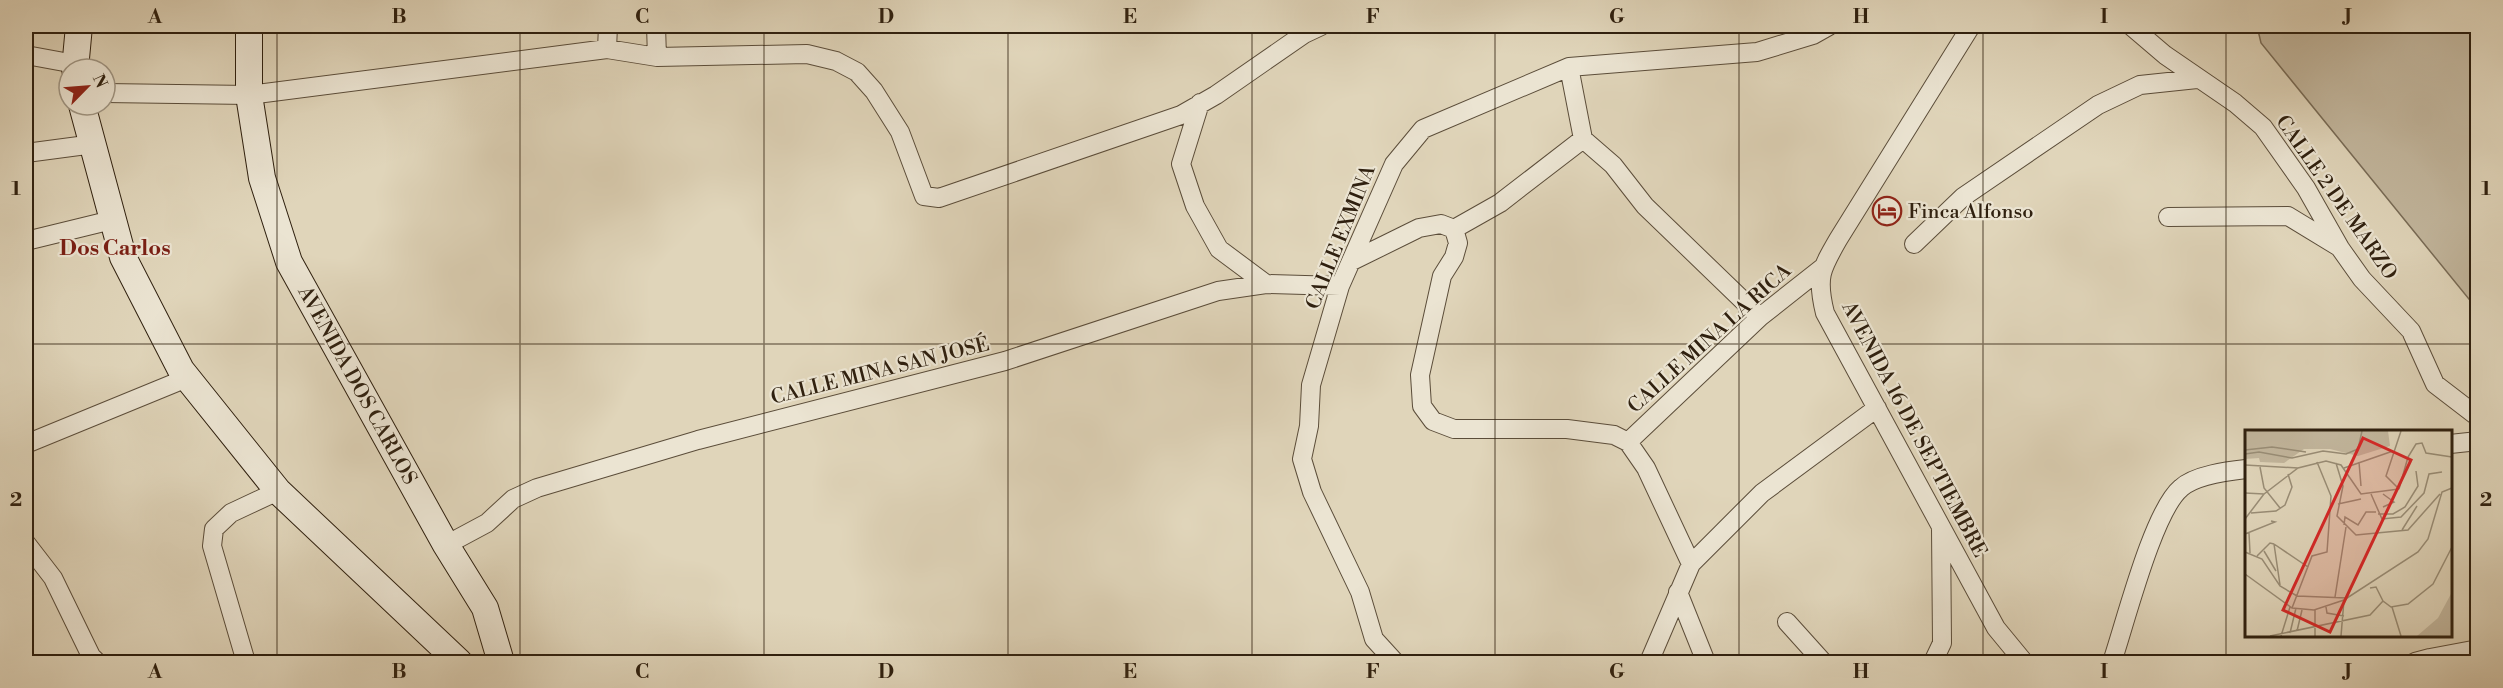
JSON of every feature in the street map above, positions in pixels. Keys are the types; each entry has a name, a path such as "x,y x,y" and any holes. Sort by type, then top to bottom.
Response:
{"street":[{"path":"76,57 79,26"},
{"name":"AVENIDA DOS CARLOS","path":"249,26 249,95 262,178 289,262 446,545 485,608 501,663"},
{"path":"607,50 608,26"},
{"path":"656,26 657,57"},
{"path":"117,93 249,95 607,50 657,57 807,54 836,61 857,72 874,91 900,132 924,196 939,198 1181,115 1216,95 1304,34 1321,26"},
{"name":"CALLE EXMINA","path":"1395,663 1374,639 1360,592 1311,492 1302,459 1309,426 1311,385 1340,286 1370,213 1394,164 1423,129 1569,67 1757,52 1813,35 1829,26"},
{"path":"1822,268 1971,26"},
{"name":"CALLE 2 DE MARZO","path":"2131,26 2165,55 2235,103 2264,127 2306,188 2340,248 2362,279 2411,331 2435,384 2478,417"},
{"path":"26,55 57,62"},
{"path":"1569,67 1582,139 1612,165 1645,206 1760,317"},
{"path":"1914,244 1963,197 2098,105 2140,85 2197,79"},
{"path":"1200,103 1181,164 1195,206 1219,249 1266,284"},
{"path":"86,117 123,257 187,378 278,491 459,663"},
{"path":"1454,229 1500,203 1582,139"},
{"path":"26,153 94,144"},
{"path":"2168,217 2288,216 2340,248"},
{"path":"26,241 112,220"},
{"path":"1352,261 1419,228 1441,224 1454,229"},
{"path":"1454,229 1458,243 1454,257 1442,276 1420,375 1422,406 1433,422 1454,429 1567,429 1614,435 1628,442 1646,468 1691,564"},
{"name":"CALLE MINA LA RICA","path":"1628,442 1760,317 1822,268"},
{"name":"AVENIDA 16 DE SEPTIEMBRE","path":"1822,268 1820,292 1825,313 1996,628 2024,663"},
{"name":"CALLE MINA SAN JOSÉ","path":"446,545 487,523 513,499 537,488 698,440 1005,361 1218,291 1266,284 1340,286"},
{"path":"26,444 187,378"},
{"path":"1649,663 1691,564 1762,493 1877,408"},
{"path":"2452,444 2478,441"},
{"path":"2112,663 2159,520 2181,487 2216,472 2245,469"},
{"path":"246,663 212,546 214,529 231,513 278,491"},
{"path":"1933,663 1942,643 1941,526"},
{"path":"26,543 53,578 91,656 97,663"},
{"path":"1678,592 1706,663"},
{"path":"1787,622 1823,663"},
{"path":"2415,663 2430,657 2478,649"}],"shaded area":[{"path":"2257,26 2477,26 2477,309 2261,43"}],"place":[{"name":"Finca Alfonso","path":"1887,211"}],"district":[{"name":"Dos Carlos","path":"115,247"}]}
